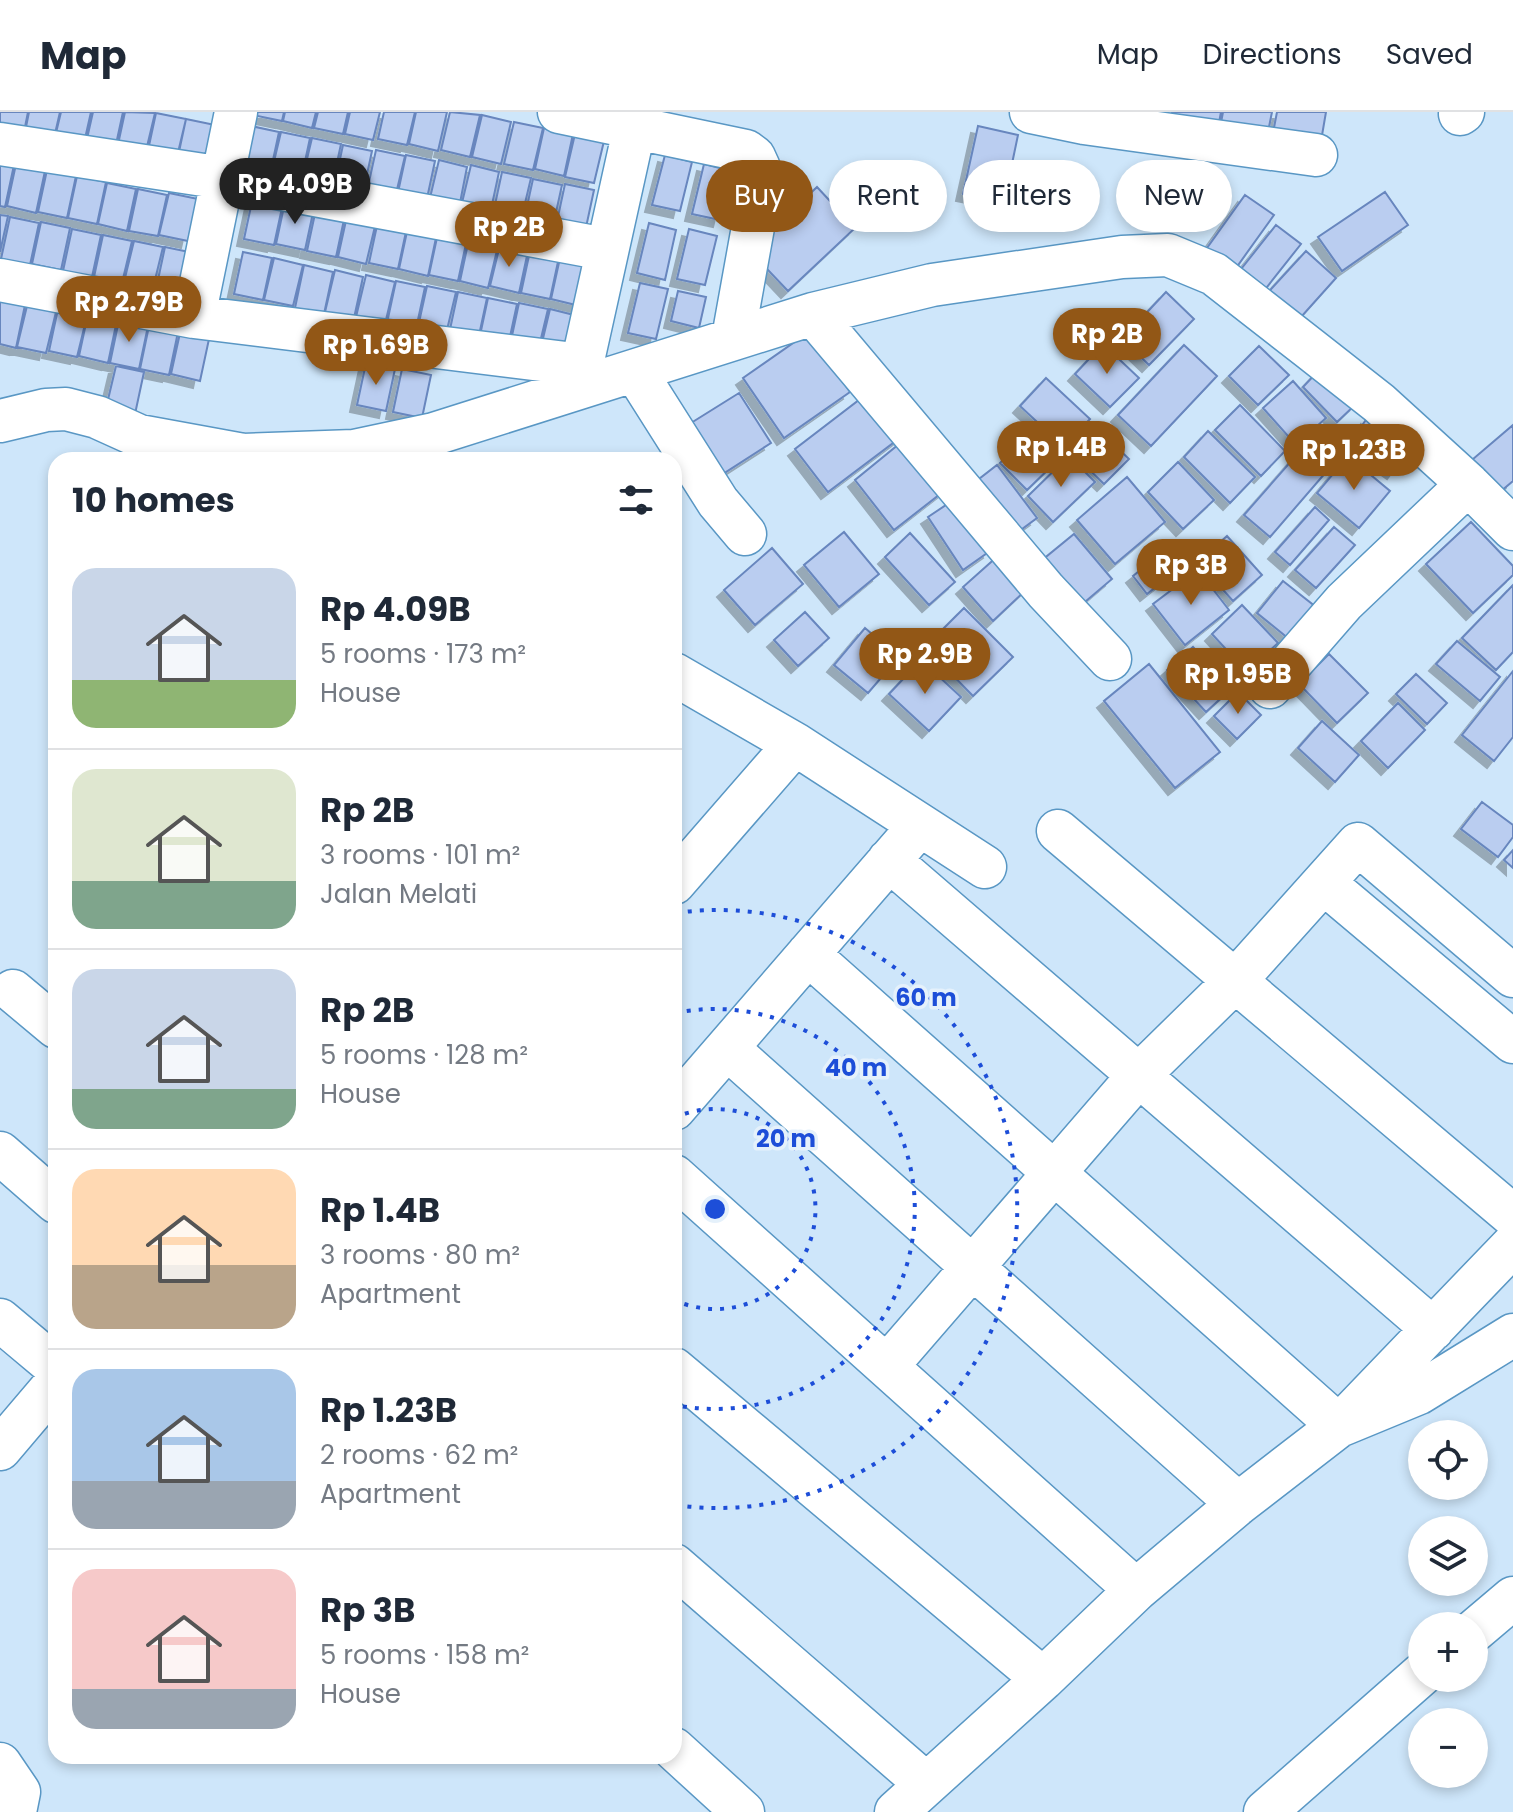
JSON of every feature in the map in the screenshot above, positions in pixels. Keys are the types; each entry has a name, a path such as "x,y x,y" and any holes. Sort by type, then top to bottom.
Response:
{"street":[{"path":"194,317 236,112"},
{"path":"559,112 636,119 746,151 754,157 759,168 759,194 733,338"},
{"path":"1031,112 1084,123 1316,155"},
{"path":"0,280 194,317 582,365 605,249 636,119"},
{"path":"0,144 223,178 605,249"},
{"path":"367,452 434,434 813,314 932,285 1122,257 1168,255 1214,274 1379,403 1513,529"},
{"path":"813,314 1046,591 1110,659"},
{"path":"635,371 718,502 745,534"},
{"path":"0,421 46,410 66,409 97,417 139,436 227,452"},
{"path":"1270,687 1344,602 1468,484"},
{"path":"682,680 795,744 985,867"},
{"path":"682,874 795,744"},
{"path":"682,1100 920,825"},
{"path":"1058,831 1513,1216"},
{"path":"887,1366 1139,1075 1236,980 1358,844 1513,976"},
{"path":"889,860 1433,1329"},
{"path":"1324,883 1513,1042"},
{"path":"808,954 1339,1426"},
{"path":"13,991 48,1020"},
{"path":"727,1048 1238,1504"},
{"path":"0,1153 48,1195"},
{"path":"682,1183 1136,1590"},
{"path":"896,1812 1136,1590 1238,1504 1339,1426 1513,1245"},
{"path":"0,1320 48,1360"},
{"path":"1339,1426 1419,1393 1513,1335"},
{"path":"682,1376 1043,1679"},
{"path":"0,1449 48,1392"},
{"path":"682,1572 925,1783"},
{"path":"1488,1619 1513,1598"},
{"path":"1265,1812 1408,1686"},
{"path":"682,1756 743,1812"},
{"path":"0,1764 19,1792 15,1812"}],"building":[{"path":"0,112 28,112 24,132 0,127"},
{"path":"29,112 60,112 54,138 25,132"},
{"path":"61,112 91,112 84,143 55,137"},
{"path":"93,112 123,112 115,149 86,143"},
{"path":"125,112 155,113 145,155 117,149"},
{"path":"253,112 284,112 282,121 253,115"},
{"path":"285,112 316,112 312,128 283,121"},
{"path":"318,112 348,112 343,134 314,128"},
{"path":"350,112 380,112 373,140 345,134"},
{"path":"384,112 415,112 407,145 378,139"},
{"path":"416,112 447,112 438,151 409,144"},
{"path":"450,112 480,115 470,157 441,150"},
{"path":"1172,112 1221,112 1218,128 1170,119"},
{"path":"1223,112 1272,112 1267,137 1220,128"},
{"path":"1277,112 1326,112 1320,147 1272,138"},
{"path":"156,113 186,119 176,161 147,155"},
{"path":"482,115 511,122 501,164 472,157"},
{"path":"186,119 215,125 206,167 177,161"},
{"path":"514,122 543,128 533,170 504,164"},
{"path":"251,126 279,132 270,174 242,168"},
{"path":"978,126 1018,135 1013,160 970,160"},
{"path":"544,128 573,134 564,176 535,169"},
{"path":"281,132 310,138 301,180 271,174"},
{"path":"575,134 604,141 594,183 565,177"},
{"path":"312,138 341,144 332,186 302,180"},
{"path":"343,145 372,151 363,193 334,187"},
{"path":"376,150 405,156 395,198 367,191"},
{"path":"406,155 435,161 426,203 397,197"},
{"path":"665,155 692,162 680,211 652,205"},
{"path":"439,160 467,167 459,208 429,202"},
{"path":"0,162 14,165 5,207 0,206"},
{"path":"16,164 45,171 36,213 7,206"},
{"path":"704,164 706,164 706,217 692,214"},
{"path":"471,165 499,172 490,214 461,207"},
{"path":"47,170 76,176 67,218 38,212"},
{"path":"502,172 531,178 521,220 493,214"},
{"path":"77,176 106,182 97,224 68,218"},
{"path":"533,179 562,185 553,226 524,220"},
{"path":"107,183 136,189 127,231 98,224"},
{"path":"565,184 594,190 585,232 556,226"},
{"path":"817,187 829,200 829,232 851,232 788,291 750,251 770,232 813,232 813,191"},
{"path":"138,189 167,195 158,236 129,231"},
{"path":"1385,192 1408,225 1342,271 1318,237"},
{"path":"169,193 198,199 188,241 159,235"},
{"path":"1245,195 1274,215 1231,275 1202,255 1218,232 1232,232 1232,213"},
{"path":"253,197 283,203 274,245 244,239"},
{"path":"285,202 314,208 305,250 276,244"},
{"path":"316,209 345,215 336,257 307,251"},
{"path":"0,215 8,216 0,252"},
{"path":"347,216 376,222 366,264 338,257"},
{"path":"10,217 39,223 30,265 1,259"},
{"path":"378,221 407,227 398,269 369,263"},
{"path":"41,222 70,228 61,270 32,264"},
{"path":"649,223 676,230 665,280 637,273"},
{"path":"1276,225 1301,244 1263,292 1238,273"},
{"path":"408,227 437,233 428,276 399,269"},
{"path":"72,229 101,235 92,277 63,271"},
{"path":"689,229 717,236 705,285 677,279"},
{"path":"438,233 467,239 458,281 429,275"},
{"path":"103,235 132,241 122,283 94,277"},
{"path":"469,239 498,246 488,288 460,281"},
{"path":"134,241 163,247 153,288 124,282"},
{"path":"500,245 528,251 519,293 490,286"},
{"path":"165,247 194,253 185,295 156,289"},
{"path":"530,251 559,257 550,299 521,293"},
{"path":"1306,251 1336,278 1293,326 1262,299"},
{"path":"243,252 272,258 263,300 234,294"},
{"path":"274,258 303,265 293,306 264,300"},
{"path":"560,258 589,264 580,306 551,299"},
{"path":"304,265 333,272 324,314 295,308"},
{"path":"335,270 363,277 354,318 325,312"},
{"path":"366,275 395,282 385,324 356,317"},
{"path":"396,281 425,287 416,329 387,323"},
{"path":"640,283 668,289 656,339 628,333"},
{"path":"427,286 456,292 446,334 418,327"},
{"path":"678,291 706,297 699,328 671,321"},
{"path":"458,292 487,298 478,340 449,334"},
{"path":"1166,292 1194,319 1149,365 1122,339"},
{"path":"488,298 517,304 508,346 479,340"},
{"path":"0,300 25,305 16,348 0,344"},
{"path":"519,303 548,309 538,351 510,345"},
{"path":"27,306 56,312 46,353 17,347"},
{"path":"58,309 87,316 77,357 49,351"},
{"path":"550,309 578,316 569,357 540,351"},
{"path":"88,314 117,320 108,363 79,356"},
{"path":"119,320 148,326 139,369 110,363"},
{"path":"149,326 178,332 169,375 140,369"},
{"path":"809,332 850,392 784,438 743,378"},
{"path":"180,333 209,339 200,381 171,374"},
{"path":"1103,344 1139,378 1110,407 1075,374"},
{"path":"1184,345 1217,376 1151,446 1118,415"},
{"path":"1259,346 1289,375 1258,405 1229,376"},
{"path":"366,363 395,369 386,411 357,405"},
{"path":"116,366 144,372 135,414 106,408"},
{"path":"1321,368 1356,404 1337,422 1303,387"},
{"path":"402,369 431,375 422,418 393,412"},
{"path":"1046,378 1090,419 1064,447 1020,406"},
{"path":"1293,381 1326,418 1296,445 1263,408"},
{"path":"872,390 905,434 828,492 795,449"},
{"path":"739,393 771,443 715,479 683,428"},
{"path":"1240,405 1285,451 1261,476 1215,430"},
{"path":"1368,417 1411,449 1394,472 1351,441"},
{"path":"1513,425 1513,481 1494,497 1466,465"},
{"path":"1096,427 1129,459 1104,484 1071,452"},
{"path":"1208,431 1255,477 1230,503 1184,457"},
{"path":"1032,432 1058,460 1027,490 1000,463"},
{"path":"904,440 944,491 894,530 855,480"},
{"path":"1308,442 1333,464 1270,537 1244,515"},
{"path":"1069,456 1095,482 1053,522 1028,496"},
{"path":"1348,456 1390,491 1359,528 1317,493"},
{"path":"1178,462 1214,500 1183,529 1148,492"},
{"path":"997,465 1037,518 1010,538 970,486"},
{"path":"1127,477 1165,522 1115,564 1077,520"},
{"path":"955,499 990,551 963,570 928,517"},
{"path":"1315,507 1329,520 1290,565 1275,552"},
{"path":"1471,522 1513,566 1513,575 1473,613 1426,564"},
{"path":"1334,527 1355,545 1316,588 1295,570"},
{"path":"844,532 879,574 839,607 804,565"},
{"path":"910,533 955,582 929,605 885,557"},
{"path":"1074,534 1112,579 1079,607 1041,561"},
{"path":"1227,536 1262,575 1233,601 1198,562"},
{"path":"1177,541 1191,559 1147,594 1133,576"},
{"path":"772,548 803,584 755,625 724,590"},
{"path":"999,555 1028,588 993,621 963,587"},
{"path":"1198,570 1229,610 1185,645 1153,604"},
{"path":"1283,581 1321,611 1294,643 1257,613"},
{"path":"1513,585 1513,652 1496,670 1462,638"},
{"path":"1242,605 1278,643 1247,672 1212,634"},
{"path":"964,608 1013,657 973,696 925,647"},
{"path":"805,612 829,638 798,666 774,640"},
{"path":"865,628 899,657 868,693 834,665"},
{"path":"1457,641 1500,677 1480,701 1436,664"},
{"path":"1193,647 1231,689 1206,712 1167,670"},
{"path":"1329,654 1368,693 1337,723 1299,684"},
{"path":"921,660 961,697 929,731 889,694"},
{"path":"1149,664 1220,752 1175,788 1104,701"},
{"path":"1513,671 1513,737 1494,761 1462,735"},
{"path":"1416,674 1447,703 1427,724 1396,694"},
{"path":"1238,692 1261,715 1237,739 1214,716"},
{"path":"1398,703 1425,730 1388,768 1361,741"},
{"path":"1322,721 1359,755 1335,782 1298,748"},
{"path":"1482,802 1513,825 1513,837 1498,857 1461,829"},
{"path":"1513,850 1513,868 1504,860"}]}
